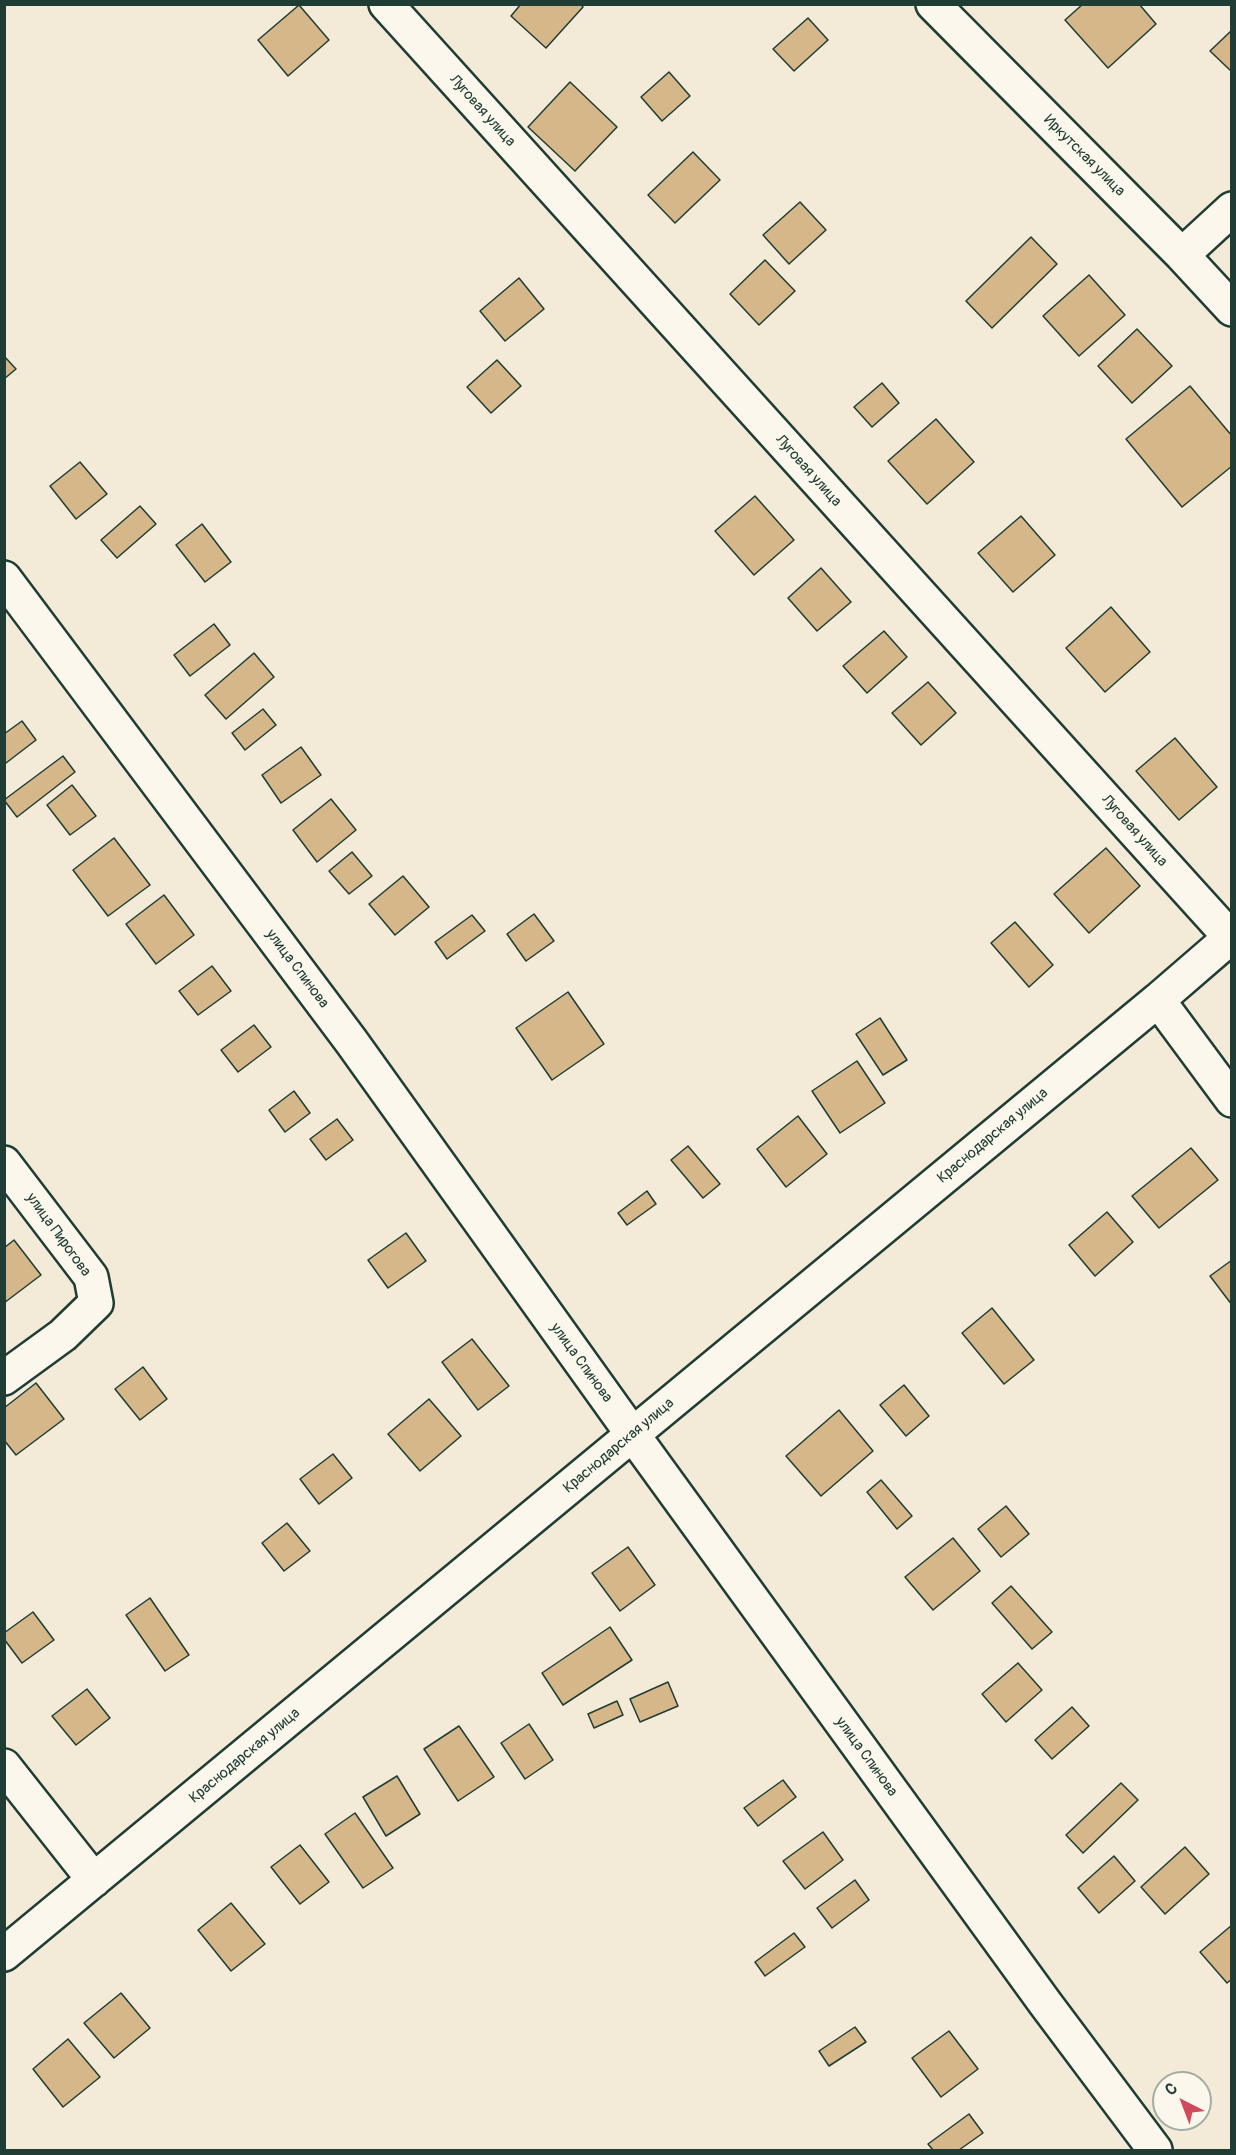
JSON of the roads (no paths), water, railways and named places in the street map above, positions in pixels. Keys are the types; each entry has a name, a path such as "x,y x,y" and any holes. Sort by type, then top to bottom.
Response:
{"street":[{"name":"Луговая улица","path":"386,4 1231,937"},
{"name":"Иркутская улица","path":"933,4 1182,255 1232,309"},
{"path":"1182,255 1232,209"},
{"name":"улица Спинова","path":"4,578 351,1041 633,1435 1155,2151"},
{"name":"Краснодарская улица","path":"4,1954 1158,1000 1231,937"},
{"path":"1158,1000 1232,1100"},
{"name":"улица Пирогова","path":"4,1163 91,1277 96,1303 63,1335 4,1378"},
{"path":"4,1766 94,1880"}]}
